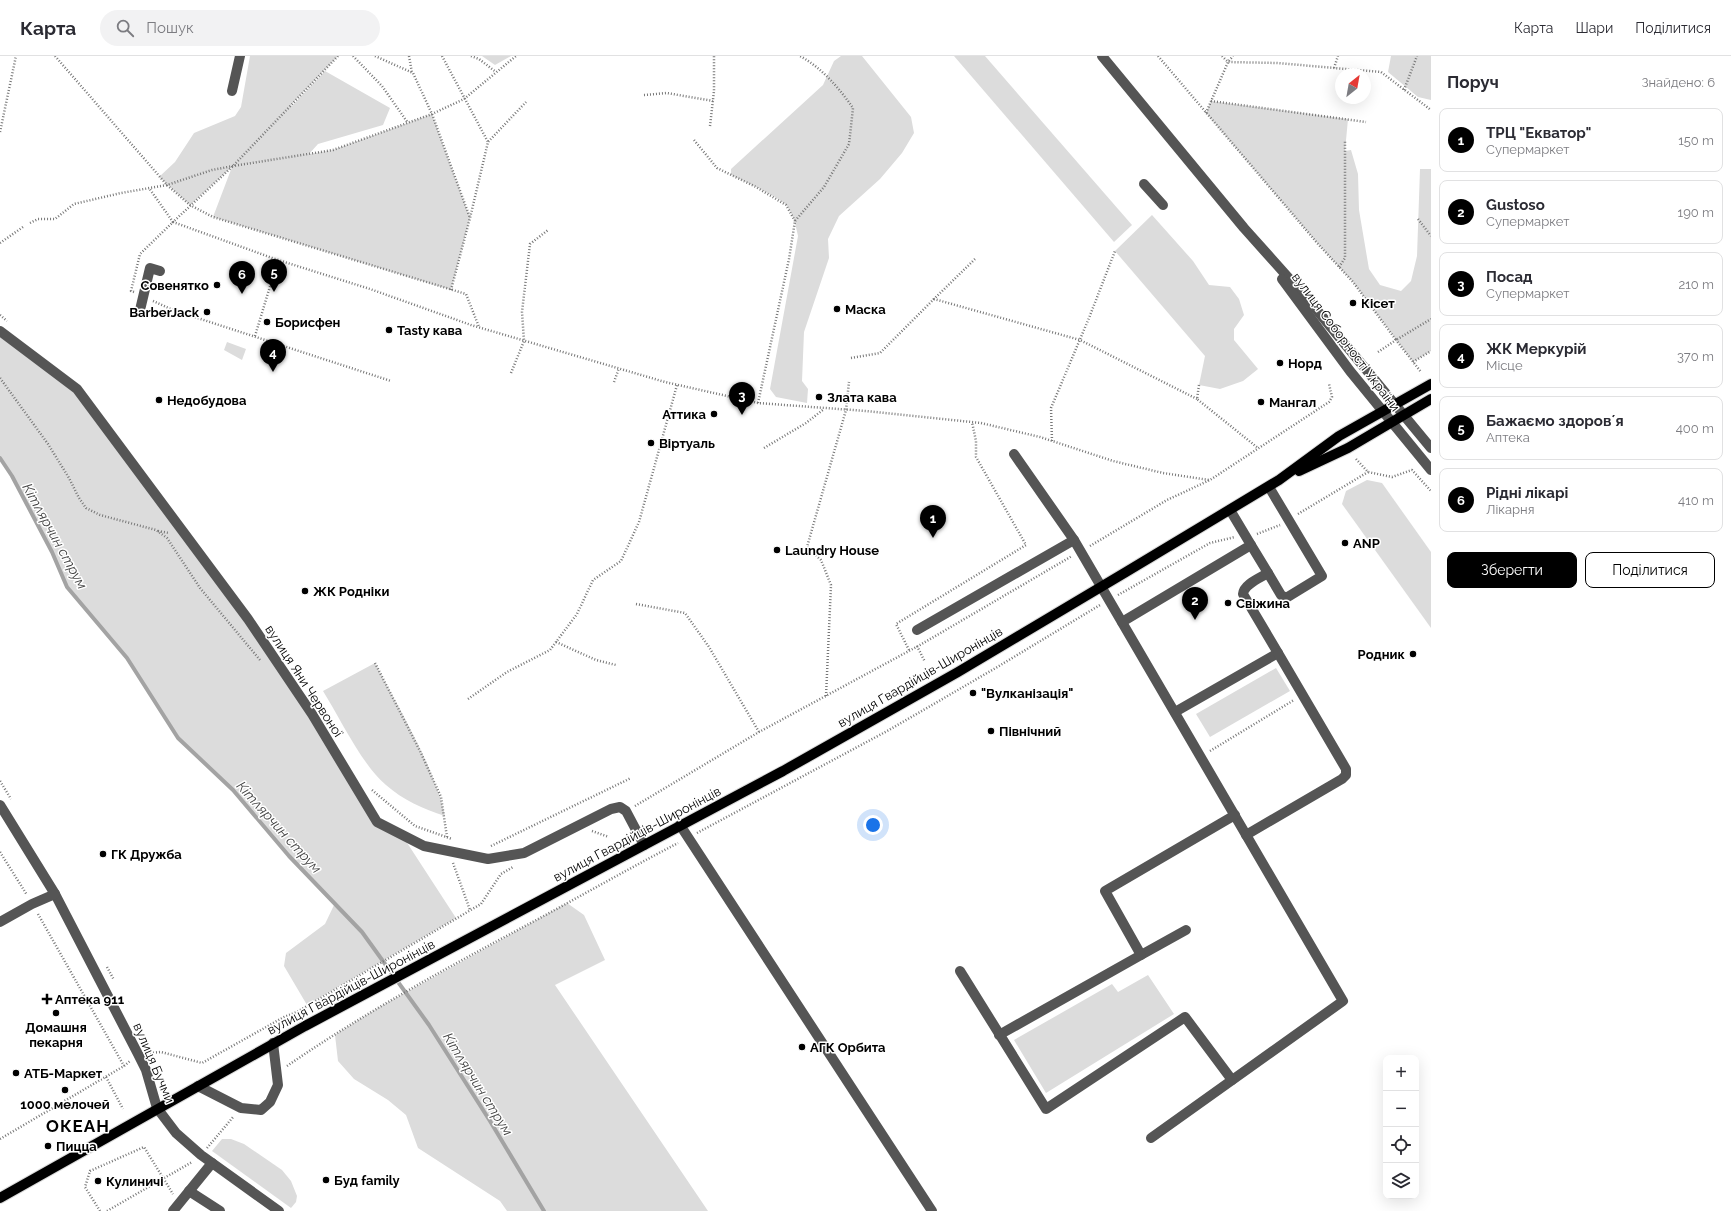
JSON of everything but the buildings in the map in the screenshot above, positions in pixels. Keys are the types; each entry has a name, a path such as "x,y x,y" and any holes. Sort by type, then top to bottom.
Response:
{"main road":[{"name":"вулиця Гвардійців-Широнінців","path":"0,1198 273,1043 783,771 958,672 1269,487 1339,436 1382,410 1431,384"},
{"name":"вулиця Гвардійців-Широнінців","path":"1279,480 1348,448 1431,399"}],"street":[{"path":"232,90 240,56"},
{"name":"вулиця Соборності України","path":"1102,56 1244,228 1311,303 1431,448"},
{"path":"1144,184 1163,205"},
{"name":"вулиця Соборності України","path":"1244,228 1350,371 1431,470"},
{"path":"140,310 150,268 160,271"},
{"name":"вулиця Яни Червоної","path":"0,331 77,389 248,619 312,714 377,822 424,846 488,859 524,853 611,809 620,807 626,811"},
{"path":"1014,454 1074,540 1342,1001 1151,1138"},
{"path":"1230,510 1282,595 1286,598 1302,589 1322,576 1269,487"},
{"path":"917,630 1074,540"},
{"path":"1122,622 1251,545"},
{"path":"1246,835 1342,779 1346,775 1346,769 1243,594 1244,589 1247,586 1268,573"},
{"path":"1175,712 1278,653"},
{"name":"вулиця Бучми","path":"0,805 55,894 138,1054 146,1070 157,1108 176,1134 201,1155 279,1211"},
{"path":"626,811 644,845"},
{"path":"1141,955 1105,891 1235,815"},
{"path":"680,825 932,1211"},
{"path":"0,922 32,904 55,894"},
{"path":"999,1035 1186,930"},
{"path":"960,970 1046,1109 1185,1017 1232,1080"},
{"path":"198,1086 240,1108 260,1110 270,1102 278,1085 273,1043"},
{"path":"174,1211 212,1163"},
{"path":"189,1191 220,1211"}],"path":[{"path":"0,132 16,56"},
{"path":"55,56 167,185 190,205 213,216 466,294 479,328"},
{"path":"338,56 233,166 190,205 140,254 131,291 173,310 391,381"},
{"path":"353,56 382,86 408,123"},
{"path":"375,56 412,73"},
{"path":"410,56 412,73 432,114 470,218"},
{"path":"442,56 464,100 488,142"},
{"path":"472,56 479,58 496,72"},
{"path":"30,223 38,219 55,219 74,204 121,192 167,185 212,170 333,150 432,114 464,100 516,56"},
{"path":"710,126 713,101 714,56"},
{"path":"758,403 789,260 795,221 824,187 848,144 853,108 842,92 812,63 800,56"},
{"path":"1158,56 1353,282 1421,372"},
{"path":"1222,56 1228,62 1381,72 1431,110"},
{"path":"1206,113 1228,62 1233,56"},
{"path":"1334,68 1338,56"},
{"path":"1404,90 1417,56"},
{"path":"644,95 667,93 713,101"},
{"path":"1211,101 1366,122"},
{"path":"451,290 488,142 526,102"},
{"path":"694,140 717,168 756,187 786,205 795,221"},
{"path":"1339,267 1345,258 1345,141"},
{"path":"149,188 173,222 278,260 479,328 677,385 758,403 972,422 1052,441 1163,473 1210,480"},
{"path":"1418,219 1431,236"},
{"path":"0,243 23,227"},
{"path":"511,373 524,340 522,312 530,244 548,230"},
{"path":"1052,441 1051,408 1115,251"},
{"path":"851,358 880,352 975,259"},
{"path":"255,336 278,260"},
{"path":"934,299 1080,340 1197,399 1258,448"},
{"path":"0,315 11,323"},
{"path":"1378,352 1431,319"},
{"path":"1413,362 1431,351"},
{"path":"614,382 619,368"},
{"path":"0,378 48,444 86,508 100,515 156,530 167,538 200,588 261,661"},
{"path":"826,696 832,585 821,560 807,547 846,410 849,382"},
{"path":"626,811 759,732 917,646 1081,552 1167,500 1210,480 1329,402 1332,397 1329,384"},
{"path":"468,699 507,672 550,650 577,614 592,580 621,561 639,522 677,385"},
{"path":"1197,399 1199,385"},
{"path":"764,448 806,423 825,408"},
{"path":"909,650 896,624 1026,545 976,457 976,441 972,422"},
{"path":"1356,460 1368,472 1392,477 1412,470 1431,491"},
{"path":"277,1073 320,1045 492,944 732,816 889,730 994,669 1109,599 1210,543 1245,535 1259,534 1289,520 1368,472"},
{"path":"636,604 686,613 709,648 759,732"},
{"path":"556,642 596,660 616,666"},
{"path":"917,646 925,662"},
{"path":"375,663 420,751 441,797 448,851 470,910"},
{"path":"1201,757 1302,694"},
{"path":"486,849 631,778"},
{"path":"368,784 415,826 454,839"},
{"path":"594,827 588,830 609,837"},
{"path":"0,852 32,904 124,1066"},
{"path":"297,1012 481,904 501,874 514,867"},
{"path":"106,1077 123,1109"},
{"path":"108,1211 201,1155 240,1108"},
{"path":"100,1211 85,1187 90,1171 144,1147 163,1179"}],"shaded area":[{"path":"250,56 338,56 291,105 292,106 325,71 390,108 383,125 318,144 309,154 333,150 432,114 470,218 451,290 213,217 232,167 190,205 159,177 175,162 194,133 235,116 241,107"},
{"path":"482,56 511,56 495,65"},
{"path":"841,56 862,56 911,117 914,133 902,153 880,179 839,216 828,239 829,258 804,332 802,381 808,389 807,403 776,397 770,389 798,236 794,220 789,209 783,202 731,175 731,169 823,85 834,61"},
{"path":"954,56 985,56 1132,225 1114,242"},
{"path":"1391,56 1431,56 1431,100 1418,97 1388,72"},
{"path":"1211,101 1348,119 1345,151 1351,150 1358,174 1359,210 1369,269 1380,285 1401,291 1411,281 1417,256 1420,169 1431,169 1431,351 1413,362 1353,282 1318,244 1206,113"},
{"path":"1152,215 1193,261 1209,285 1230,287 1239,299 1244,315 1234,329 1234,340 1258,369 1243,381 1220,389 1199,385 1205,356 1115,251"},
{"path":"0,331 77,389 248,619 377,822 402,835 456,918 307,1005 284,966 286,953 325,924 335,903 289,856 233,790 179,737 127,658 68,586 53,552 13,475 0,457"},
{"path":"227,342 246,349 242,360 224,350"},
{"path":"1367,480 1382,483 1431,552 1431,628 1342,504 1346,491"},
{"path":"375,663 405,718 433,777 445,816 406,800 377,776 360,754 323,691"},
{"path":"1276,668 1290,691 1210,737 1196,714"},
{"path":"567,903 584,915 605,960 555,985 708,1211 507,1211 500,1201 418,1148 406,1115 388,1100 354,1079 338,1061 335,1035 314,1048 378,1008"},
{"path":"1148,975 1174,1014 1046,1093 1014,1040 1112,984 1118,992"},
{"path":"222,1139 231,1139 244,1144 282,1170 291,1181 297,1196 296,1202 291,1208 212,1151"}],"waterway":[{"name":"Кітлярчин струм","path":"0,458 12,476 52,552 67,587 127,658 178,738 233,790 289,856 362,932 429,1025 490,1121 544,1211"}],"place":[{"name":"Совенятко","path":"217,285"},
{"name":"Бажаємо здоровʼя","path":"274,292"},
{"name":"Рідні лікарі","path":"242,294"},
{"name":"Кісет","path":"1353,303"},
{"name":"Маска","path":"837,309"},
{"name":"BarberJack","path":"207,312"},
{"name":"Борисфен","path":"267,322"},
{"name":"Tasty кава","path":"389,330"},
{"name":"Норд","path":"1280,363"},
{"name":"ЖК Меркурій","path":"273,372"},
{"name":"Злата кава","path":"819,397"},
{"name":"Недобудова","path":"159,400"},
{"name":"Мангал","path":"1261,402"},
{"name":"Аттика","path":"714,414"},
{"name":"Посад","path":"742,415"},
{"name":"Віртуаль","path":"651,443"},
{"name":"ТРЦ \"Екватор\"","path":"933,538"},
{"name":"ANP","path":"1345,543"},
{"name":"Laundry House","path":"777,550"},
{"name":"ЖК Родніки","path":"305,591"},
{"name":"Свіжина","path":"1228,603"},
{"name":"Gustoso","path":"1195,620"},
{"name":"Родник","path":"1413,654"},
{"name":"\"Вулканізація\"","path":"973,693"},
{"name":"Північний","path":"991,731"},
{"name":"ГК Дружба","path":"103,854"},
{"name":"Аптека 911","path":"47,999"},
{"name":"Домашня пекарня","path":"56,1013"},
{"name":"АГК Орбита","path":"802,1047"},
{"name":"АТБ-Маркет","path":"16,1073"},
{"name":"1000 мелочей","path":"65,1090"},
{"name":"Пицца","path":"48,1146"},
{"name":"Буд family","path":"326,1180"},
{"name":"Кулиничі","path":"98,1181"}],"district":[{"name":"ОКЕАН","path":"78,1126"}]}
